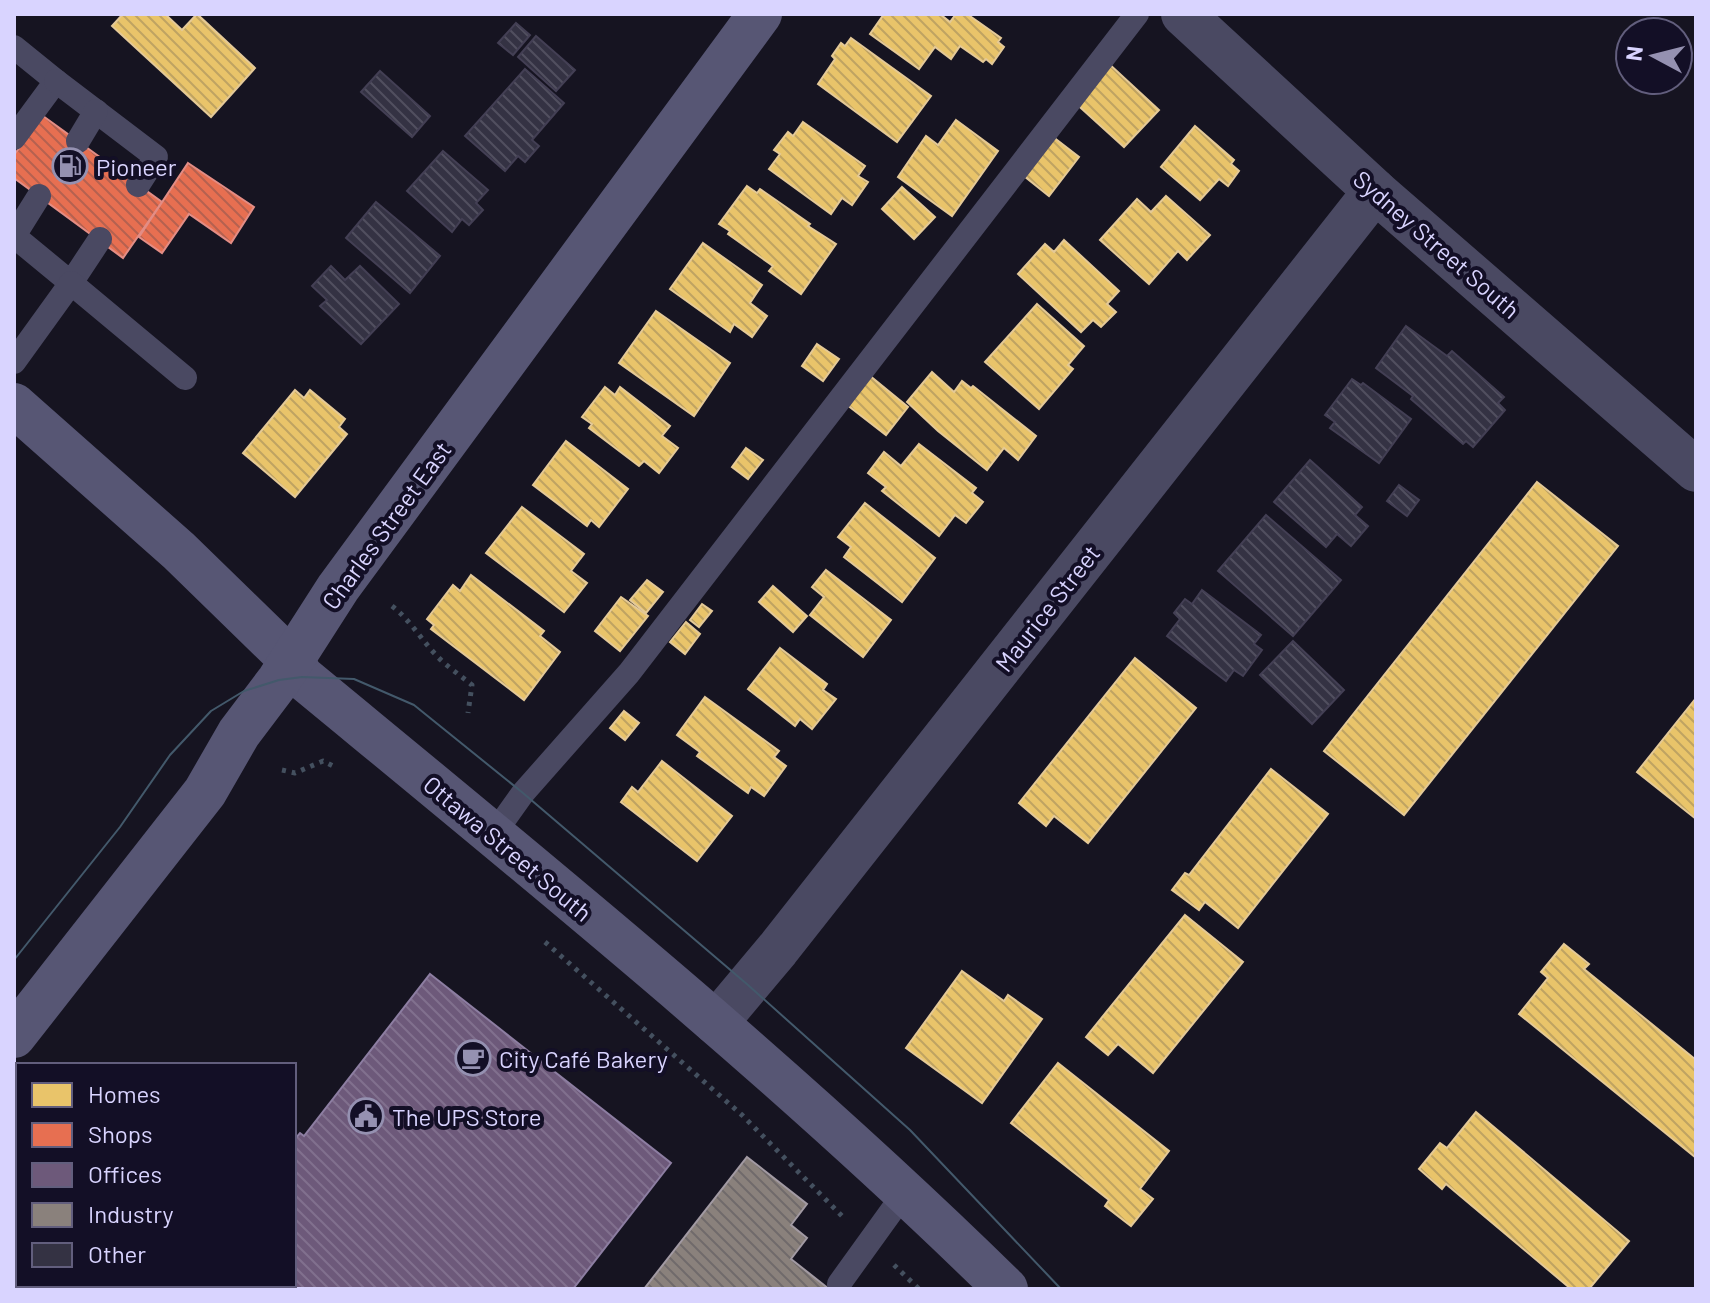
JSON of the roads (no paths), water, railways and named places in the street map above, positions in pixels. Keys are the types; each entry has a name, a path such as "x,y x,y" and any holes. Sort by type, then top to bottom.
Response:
{"main road":[{"name":"Charles Street East","path":"14,1036 205,792 239,733 338,588 760,14"},
{"name":"Ottawa Street South","path":"14,405 179,551 291,660 302,677 716,1023 906,1191 1006,1289"}],"street":[{"name":"Sydney Street South","path":"1183,14 1375,191 1696,470"},
{"name":"Maurice Street","path":"716,1023 788,936 1375,191"}],"lane":[{"path":"493,835 523,793 629,673 1137,14"},
{"path":"14,47 156,157 138,185"},
{"path":"14,138 56,81"},
{"path":"78,141 96,111"},
{"path":"39,196 14,236 185,378"},
{"path":"14,362 100,239"},
{"path":"839,1284 906,1191"}],"tram line":[{"path":"14,960 120,827 170,755 211,711 244,691 279,680 302,677 354,679 414,705 523,793 748,985 910,1130 1061,1289"}],"place":[{"name":"Pioneer","path":"70,166"},
{"name":"City Café Bakery","path":"473,1058"},
{"name":"The UPS Store","path":"366,1116"}]}
